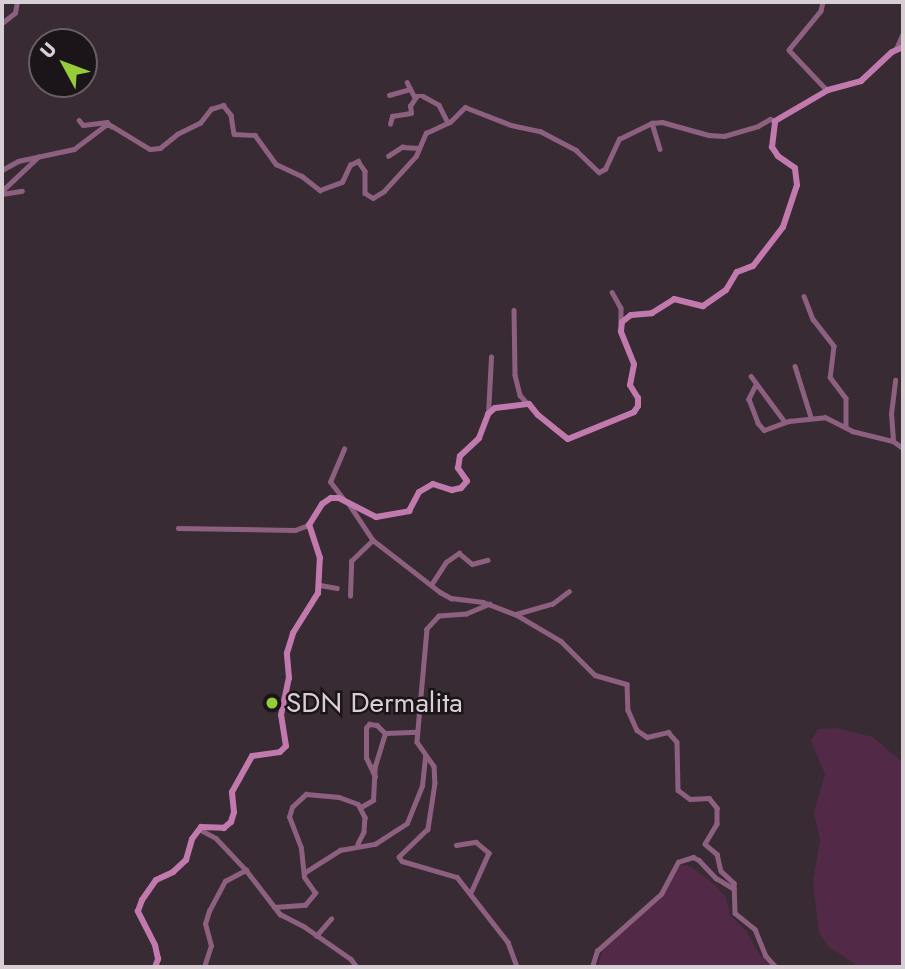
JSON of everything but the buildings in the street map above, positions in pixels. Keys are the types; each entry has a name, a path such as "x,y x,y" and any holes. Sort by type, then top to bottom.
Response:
{"street":[{"path":"2,23 15,13 17,2"},
{"path":"823,2 821,11 789,50 828,90"},
{"path":"79,121 87,125 107,122 149,149 156,150 196,125 211,109 225,106 232,115 234,134 257,137 276,164 302,176 320,190 342,182 350,164 358,161 365,171 365,193 373,198 384,191 419,149 426,133 448,123 465,107 504,123 534,128 576,150 598,172 605,169 619,139 652,123 662,122 709,135 724,136 770,119 775,121 828,90 867,78 899,48 903,33"},
{"path":"407,82 415,97"},
{"path":"389,95 410,89"},
{"path":"415,97 424,97 439,105 448,123"},
{"path":"390,124 393,116 412,112 410,106 415,97"},
{"path":"621,324 631,315 652,313 674,299 703,306 726,290 736,273 753,266 773,241 790,210 798,177 795,168 778,156 772,147 775,121"},
{"path":"652,123 660,149"},
{"path":"2,170 12,163 42,154 74,149 100,127 112,127"},
{"path":"388,156 402,147 419,149"},
{"path":"2,192 42,154"},
{"path":"2,192 22,191"},
{"path":"514,310 516,382 520,395 569,439 634,412 639,404 630,383 634,364 621,324 621,308 612,292"},
{"path":"804,296 813,319 834,346 830,377 846,398 846,427"},
{"path":"178,528 295,530 309,525 327,500 334,497 376,517 409,511 419,492 433,484 452,490 461,488 467,481 458,468 459,458 479,438 488,414 492,356"},
{"path":"794,366 811,417"},
{"path":"751,376 785,422"},
{"path":"893,441 891,414 895,380"},
{"path":"756,384 749,399 760,427 767,430 785,422 825,417 846,427 893,441 903,448"},
{"path":"488,414 495,408 527,403"},
{"path":"344,450 330,482 373,540 431,586 452,598 491,604 515,614 561,641 595,675 627,684 628,710 640,733 647,737 668,732 675,737 679,754 676,787 690,799 709,798 717,808 717,824 705,844 717,854 720,869 733,880 735,913 755,929 766,956 776,967"},
{"path":"155,967 158,955 151,933 138,911 139,905 156,880 173,872 187,860 192,839 199,829 206,826 224,828 231,822 234,811 233,788 254,754 280,752 285,748 281,715 289,678 288,646 320,585 320,558 309,525"},
{"path":"350,596 351,561 359,550 373,540"},
{"path":"431,586 446,562 458,553 472,564 487,560"},
{"path":"320,585 337,588"},
{"path":"515,614 552,604 569,591"},
{"path":"491,604 467,614 439,616 427,629 417,741 436,771 428,830 399,858 454,875 508,943 517,967"},
{"path":"375,777 365,756 366,728 369,724 377,725 385,733 417,732"},
{"path":"361,807 373,800 385,733"},
{"path":"304,873 340,850 358,844 375,844 407,823 422,786 424,753"},
{"path":"273,907 308,903 315,892 304,873 301,848 290,819 292,807 309,793 351,800 361,807 365,826 358,844"},
{"path":"199,829 216,838 246,870 273,907 351,960 357,967"},
{"path":"456,845 475,842 489,853 471,894"},
{"path":"592,967 597,951 661,894 675,867 683,860 692,857 699,860 716,878 735,889"},
{"path":"204,967 211,940 205,924 209,911 225,881 246,870"},
{"path":"316,936 331,919"}],"shaded area":[{"path":"836,728 873,737 903,763 903,967 860,967 829,947 819,933 813,881 820,840 814,813 825,774 811,741 818,729"},
{"path":"682,865 692,867 726,897 730,915 747,932 760,955 773,967 597,967 604,946 656,901 675,869"}],"place":[{"name":"SDN Dermalita","path":"272,703"}]}
